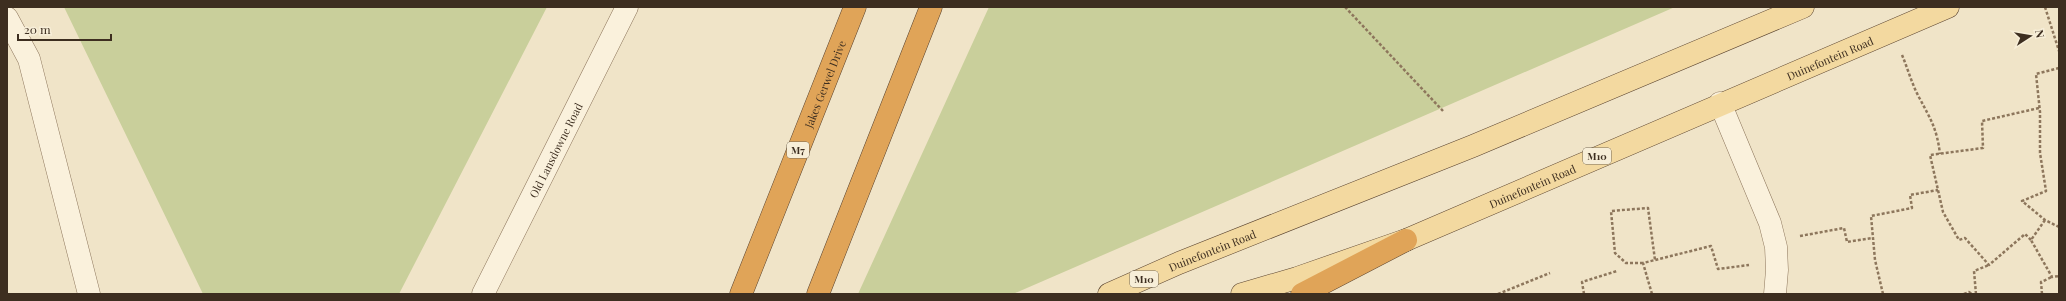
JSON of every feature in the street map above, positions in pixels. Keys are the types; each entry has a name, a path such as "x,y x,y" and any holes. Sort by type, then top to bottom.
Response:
{"highway":[{"name":"Jakes Gerwel Drive","path":"741,294 855,7"},
{"path":"818,294 931,7"},
{"path":"1302,294 1406,240"}],"main road":[{"name":"Duinefontein Road","path":"1109,294 1179,263 1474,146 1803,7"},
{"name":"Duinefontein Road","path":"1242,294 1297,278 1406,240 1720,103 1948,7"}],"street":[{"name":"Old Lansdowne Road","path":"483,294 628,7"},
{"path":"7,18 29,59 89,294"},
{"path":"1720,103 1770,224 1775,248 1777,270 1775,294"}],"path":[{"path":"1346,7 1443,111"},
{"path":"2045,7 2059,51"},
{"path":"1892,30 1919,98 1932,119 1938,138 1940,154"},
{"path":"2059,68 2036,74 2040,108 2040,153 2046,191 2022,201 2045,220 2059,227"},
{"path":"1990,265 1964,238 1959,240 1943,212 1930,155 1983,148 1982,121 2040,108"},
{"path":"1883,294 1875,260 1871,216 1912,208 1910,195 1938,190"},
{"path":"1655,260 1648,208 1611,211 1615,253 1626,263 1643,263 1655,260 1711,246 1718,269 1751,265 1775,248 1844,228 1848,242 1872,238"},
{"path":"2031,240 2045,220"},
{"path":"1976,294 1974,271 1990,265 2024,234 2031,240 2052,277"},
{"path":"1643,263 1652,294"},
{"path":"1584,294 1582,282 1617,271"},
{"path":"1498,294 1550,273"},
{"path":"2042,294 2041,282 2052,277 2059,276"},
{"path":"1964,294 1969,292 1972,294"}],"green space":[{"path":"64,7 547,7 399,294 203,294"},
{"path":"989,7 1675,7 1013,294 858,294"}]}
